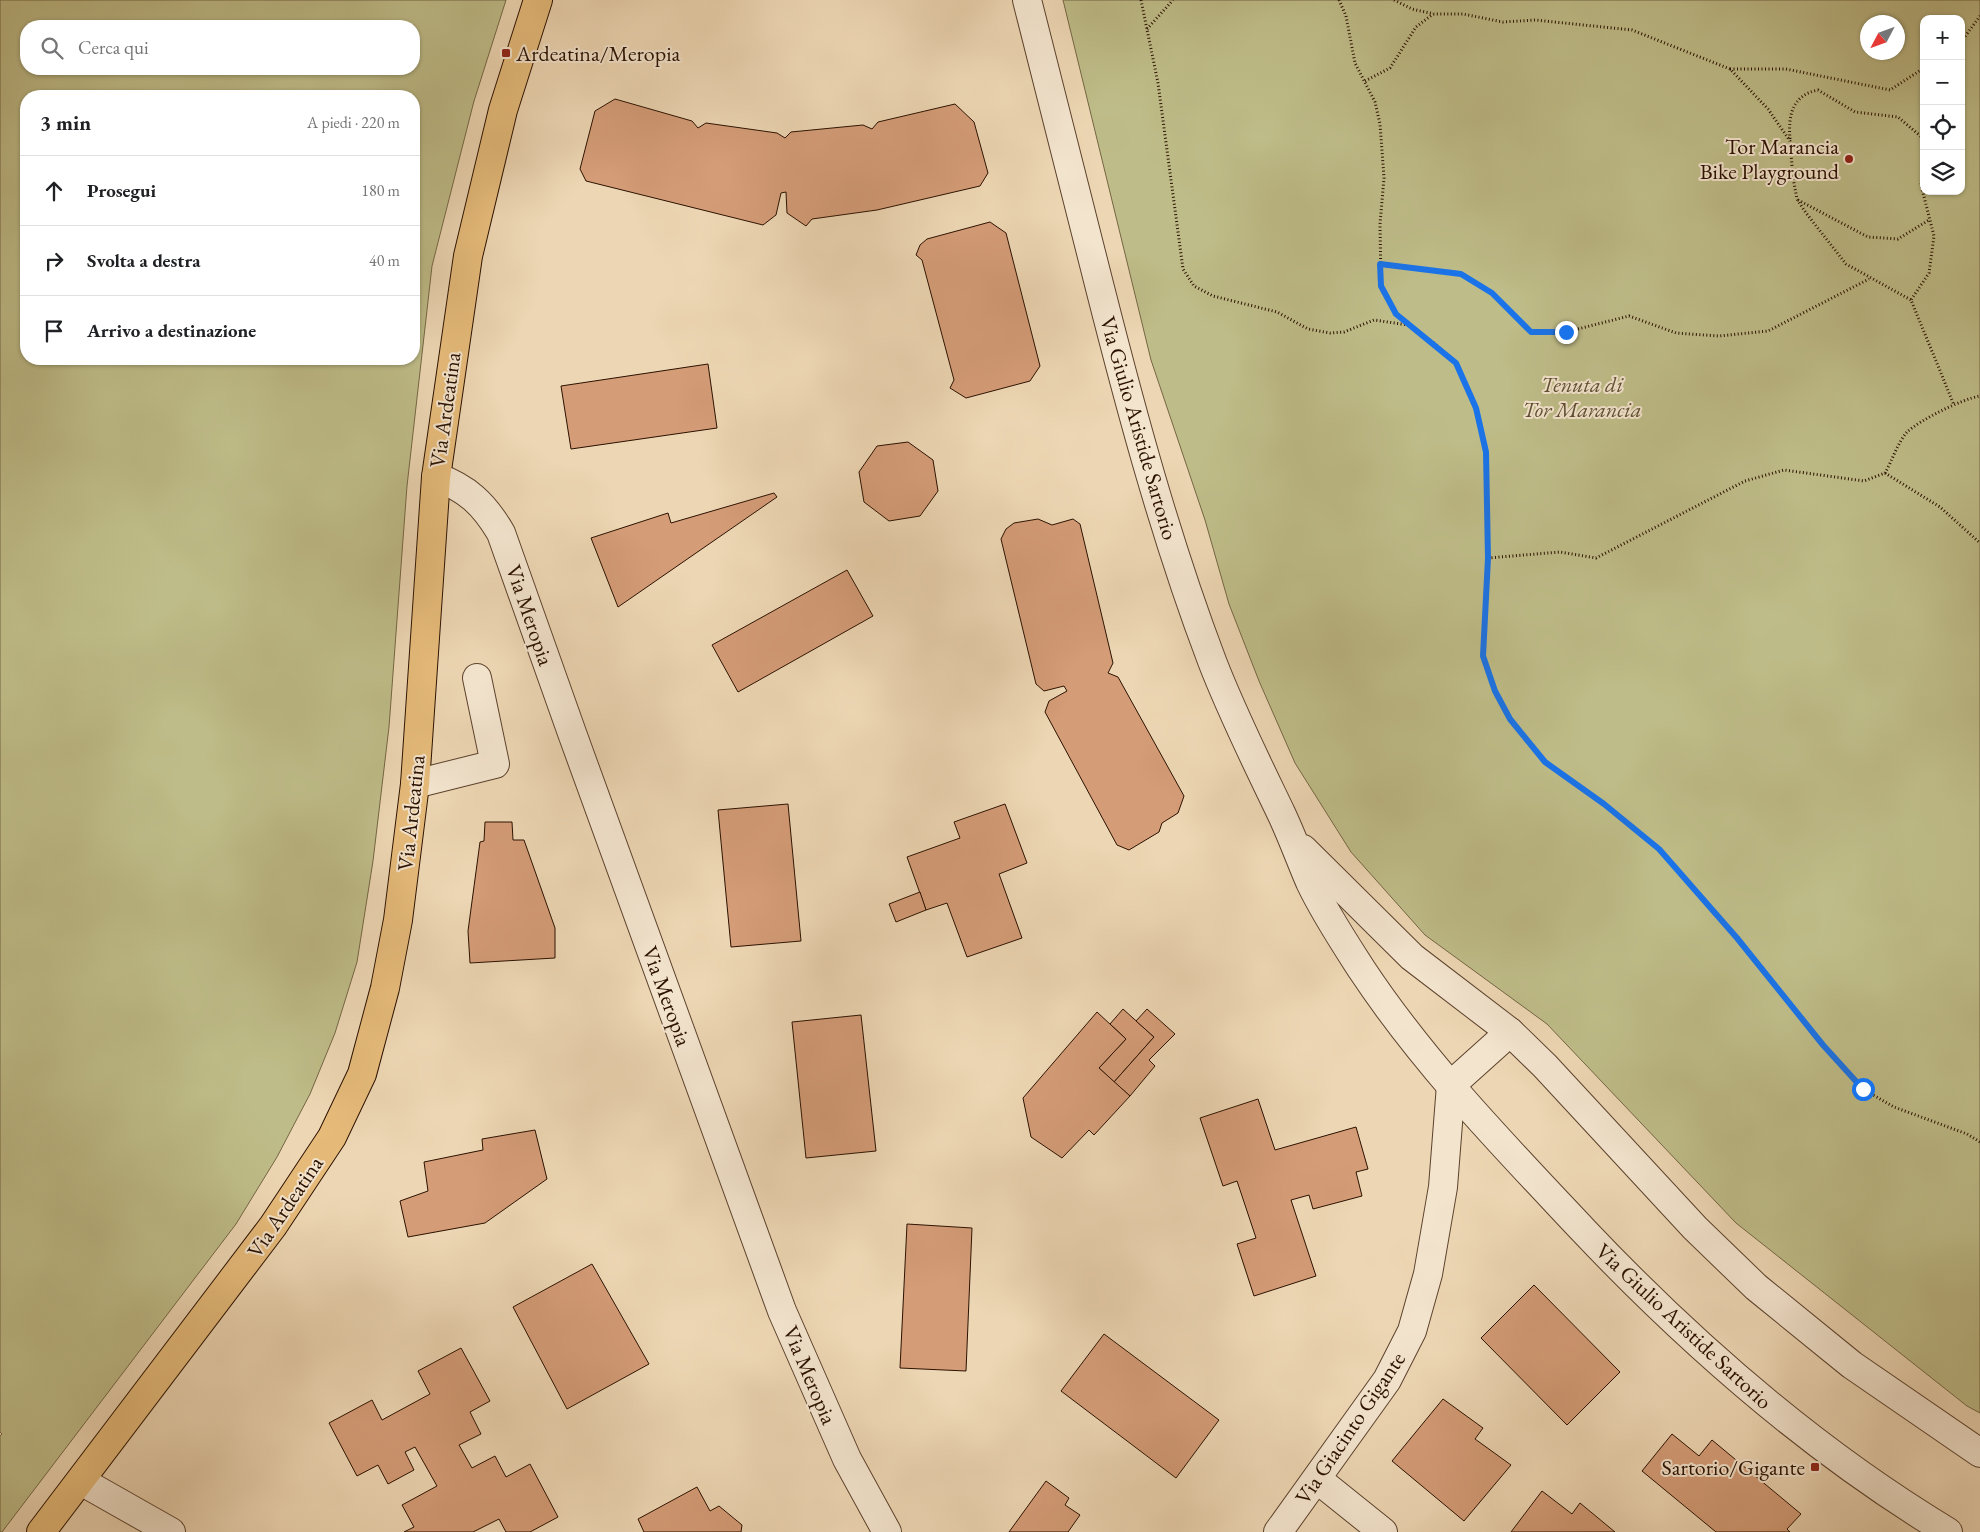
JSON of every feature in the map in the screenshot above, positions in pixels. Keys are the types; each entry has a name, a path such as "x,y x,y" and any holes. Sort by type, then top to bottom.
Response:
{"main road":[{"name":"Via Ardeatina","path":"41,1532 273,1226 323,1150 346,1110 362,1074 385,988 398,920 415,784 436,477 468,256 503,110 538,0"}],"street":[{"name":"Via Giulio Aristide Sartorio","path":"1027,0 1124,382 1165,523 1215,668 1295,841 1311,882 1360,966 1384,1002 1451,1085 1507,1149 1648,1298 1700,1346 1791,1424 1882,1490 1948,1532"},
{"name":"Via Meropia","path":"436,477 465,490 492,517 501,533 782,1311 847,1459 887,1532"},
{"path":"415,784 495,764 477,678"},
{"name":"Via Giulio Aristide Sartorio","path":"1295,841 1412,957 1510,1032 1545,1066 1695,1228 1756,1287 1852,1364 1980,1453"},
{"path":"1451,1085 1510,1032"},
{"name":"Via Giacinto Gigante","path":"1278,1532 1387,1380 1405,1348 1418,1314 1428,1274 1443,1187 1451,1085"},
{"path":"1317,1479 1383,1532"},
{"path":"81,1481 171,1532"}],"path":[{"path":"1141,0 1158,82 1183,269 1194,286 1213,296 1277,312 1308,329 1330,333 1344,332 1374,320 1408,325"},
{"path":"1147,29 1173,0"},
{"path":"1339,0 1346,16 1355,63 1375,102 1380,124 1384,178 1380,224 1381,286 1396,314 1434,343 1456,363 1476,408 1486,452 1488,558 1483,656 1495,691 1510,719 1545,762 1604,804 1659,849 1737,938 1823,1045 1863,1089 1894,1107 1967,1134 1980,1142"},
{"path":"1394,0 1412,9 1434,14 1462,14 1503,22 1535,20 1632,30 1730,69 1786,69 1890,90 1920,71"},
{"path":"1365,81 1390,68 1416,27 1434,14"},
{"path":"1965,37 1980,16"},
{"path":"1730,69 1768,109 1790,141"},
{"path":"1920,136 1898,117 1855,112 1818,90 1806,93 1795,106 1788,120 1793,178 1797,199 1846,264 1911,300 1954,405"},
{"path":"1911,300 1929,273 1934,236 1924,195"},
{"path":"1797,199 1868,237 1898,240 1930,220"},
{"path":"1380,264 1461,274 1492,293 1531,332 1566,332 1629,316 1676,333 1719,336 1768,331 1870,279"},
{"path":"1488,558 1560,552 1596,558 1745,481 1784,470 1864,481 1885,473 1907,433 1954,405 1969,398 1980,396"},
{"path":"1885,473 1940,507 1980,543"}],"green space":[{"path":"0,0 506,0 474,101 432,266 407,486 389,727 373,861 357,962 335,1033 310,1094 277,1157 236,1224 2,1532 0,1532 0,1436 2,1434 0,1432"},
{"name":"Tenuta di Tor Marancia","path":"1063,0 1980,0 1980,1413 1967,1406 1736,1223 1547,1024 1425,935 1351,852 1295,763 1259,681 1229,604 1205,520 1151,360"}],"building":[{"path":"615,99 692,121 698,128 706,123 777,133 785,138 791,132 863,125 872,129 878,122 955,104 974,122 988,173 980,186 877,210 812,219 806,226 787,213 786,192 781,193 776,215 763,225 586,181 580,169 595,111"},
{"path":"990,222 1006,233 1040,366 1030,381 966,398 950,388 954,380 922,260 916,255 920,245 927,239"},
{"path":"708,364 717,428 571,449 561,386"},
{"path":"908,442 933,460 938,491 920,516 889,521 864,502 859,472 877,446"},
{"path":"774,493 777,497 618,607 591,538 668,513 671,523"},
{"path":"1038,519 1052,525 1073,519 1080,524 1113,663 1108,673 1118,677 1184,796 1178,813 1162,823 1159,832 1129,850 1117,845 1045,712 1049,701 1067,691 1064,686 1044,691 1036,684 1001,539 1006,529 1014,523"},
{"path":"847,570 873,616 738,692 712,645"},
{"path":"788,804 801,941 731,947 718,810"},
{"path":"1005,804 1027,863 999,874 1022,938 967,957 947,903 926,910 907,857 960,838 954,822"},
{"path":"485,822 512,822 513,840 524,840 555,928 555,958 470,963 468,931 480,842 484,841"},
{"path":"920,892 926,910 896,922 889,904"},
{"path":"1123,1009 1154,1037 1114,1082 1099,1068 1126,1039 1110,1024"},
{"path":"1147,1009 1175,1034 1149,1060 1155,1066 1130,1096 1114,1082 1154,1037 1136,1021"},
{"path":"1097,1012 1126,1039 1099,1068 1130,1096 1094,1135 1089,1130 1062,1158 1031,1137 1023,1098"},
{"path":"861,1015 876,1151 806,1158 792,1022"},
{"path":"1258,1099 1275,1150 1356,1127 1368,1169 1356,1172 1362,1196 1313,1209 1309,1195 1291,1200 1316,1276 1254,1296 1237,1244 1256,1238 1237,1181 1223,1186 1200,1118"},
{"path":"535,1130 547,1179 485,1223 408,1237 400,1201 428,1191 424,1162 483,1150 482,1139"},
{"path":"907,1224 972,1228 966,1371 900,1368"},
{"path":"592,1264 649,1364 567,1409 513,1307"},
{"path":"1534,1285 1620,1372 1567,1425 1481,1338"},
{"path":"1104,1334 1219,1420 1176,1478 1061,1391"},
{"path":"461,1348 490,1401 470,1412 481,1434 459,1445 472,1468 495,1456 506,1477 530,1464 558,1517 530,1532 506,1532 499,1519 473,1532 404,1532 414,1527 402,1505 437,1486 415,1447 405,1452 414,1470 388,1484 378,1465 357,1476 329,1423 372,1400 382,1420 430,1394 418,1371"},
{"path":"1443,1399 1483,1428 1475,1439 1511,1465 1464,1521 1392,1461"},
{"path":"1672,1434 1699,1456 1712,1440 1801,1514 1787,1529 1790,1532 1716,1532 1642,1471"},
{"path":"1046,1481 1069,1498 1065,1505 1080,1515 1068,1532 1009,1532"},
{"path":"697,1487 710,1511 719,1506 742,1525 741,1532 644,1532 638,1519"},
{"path":"1542,1491 1572,1514 1580,1503 1615,1532 1511,1532"}],"place":[{"name":"Ardeatina/Meropia","path":"506,53"},
{"name":"Tor Marancia Bike Playground","path":"1849,159"},
{"name":"Sartorio/Gigante","path":"1815,1467"}],"route":[{"path":"1566,332 1531,332 1492,293 1461,274 1380,264 1381,286 1396,314 1434,343 1456,363 1476,408 1486,452 1488,558 1483,656 1495,691 1510,719 1545,762 1604,804 1659,849 1737,938 1823,1045 1863,1089"}]}
